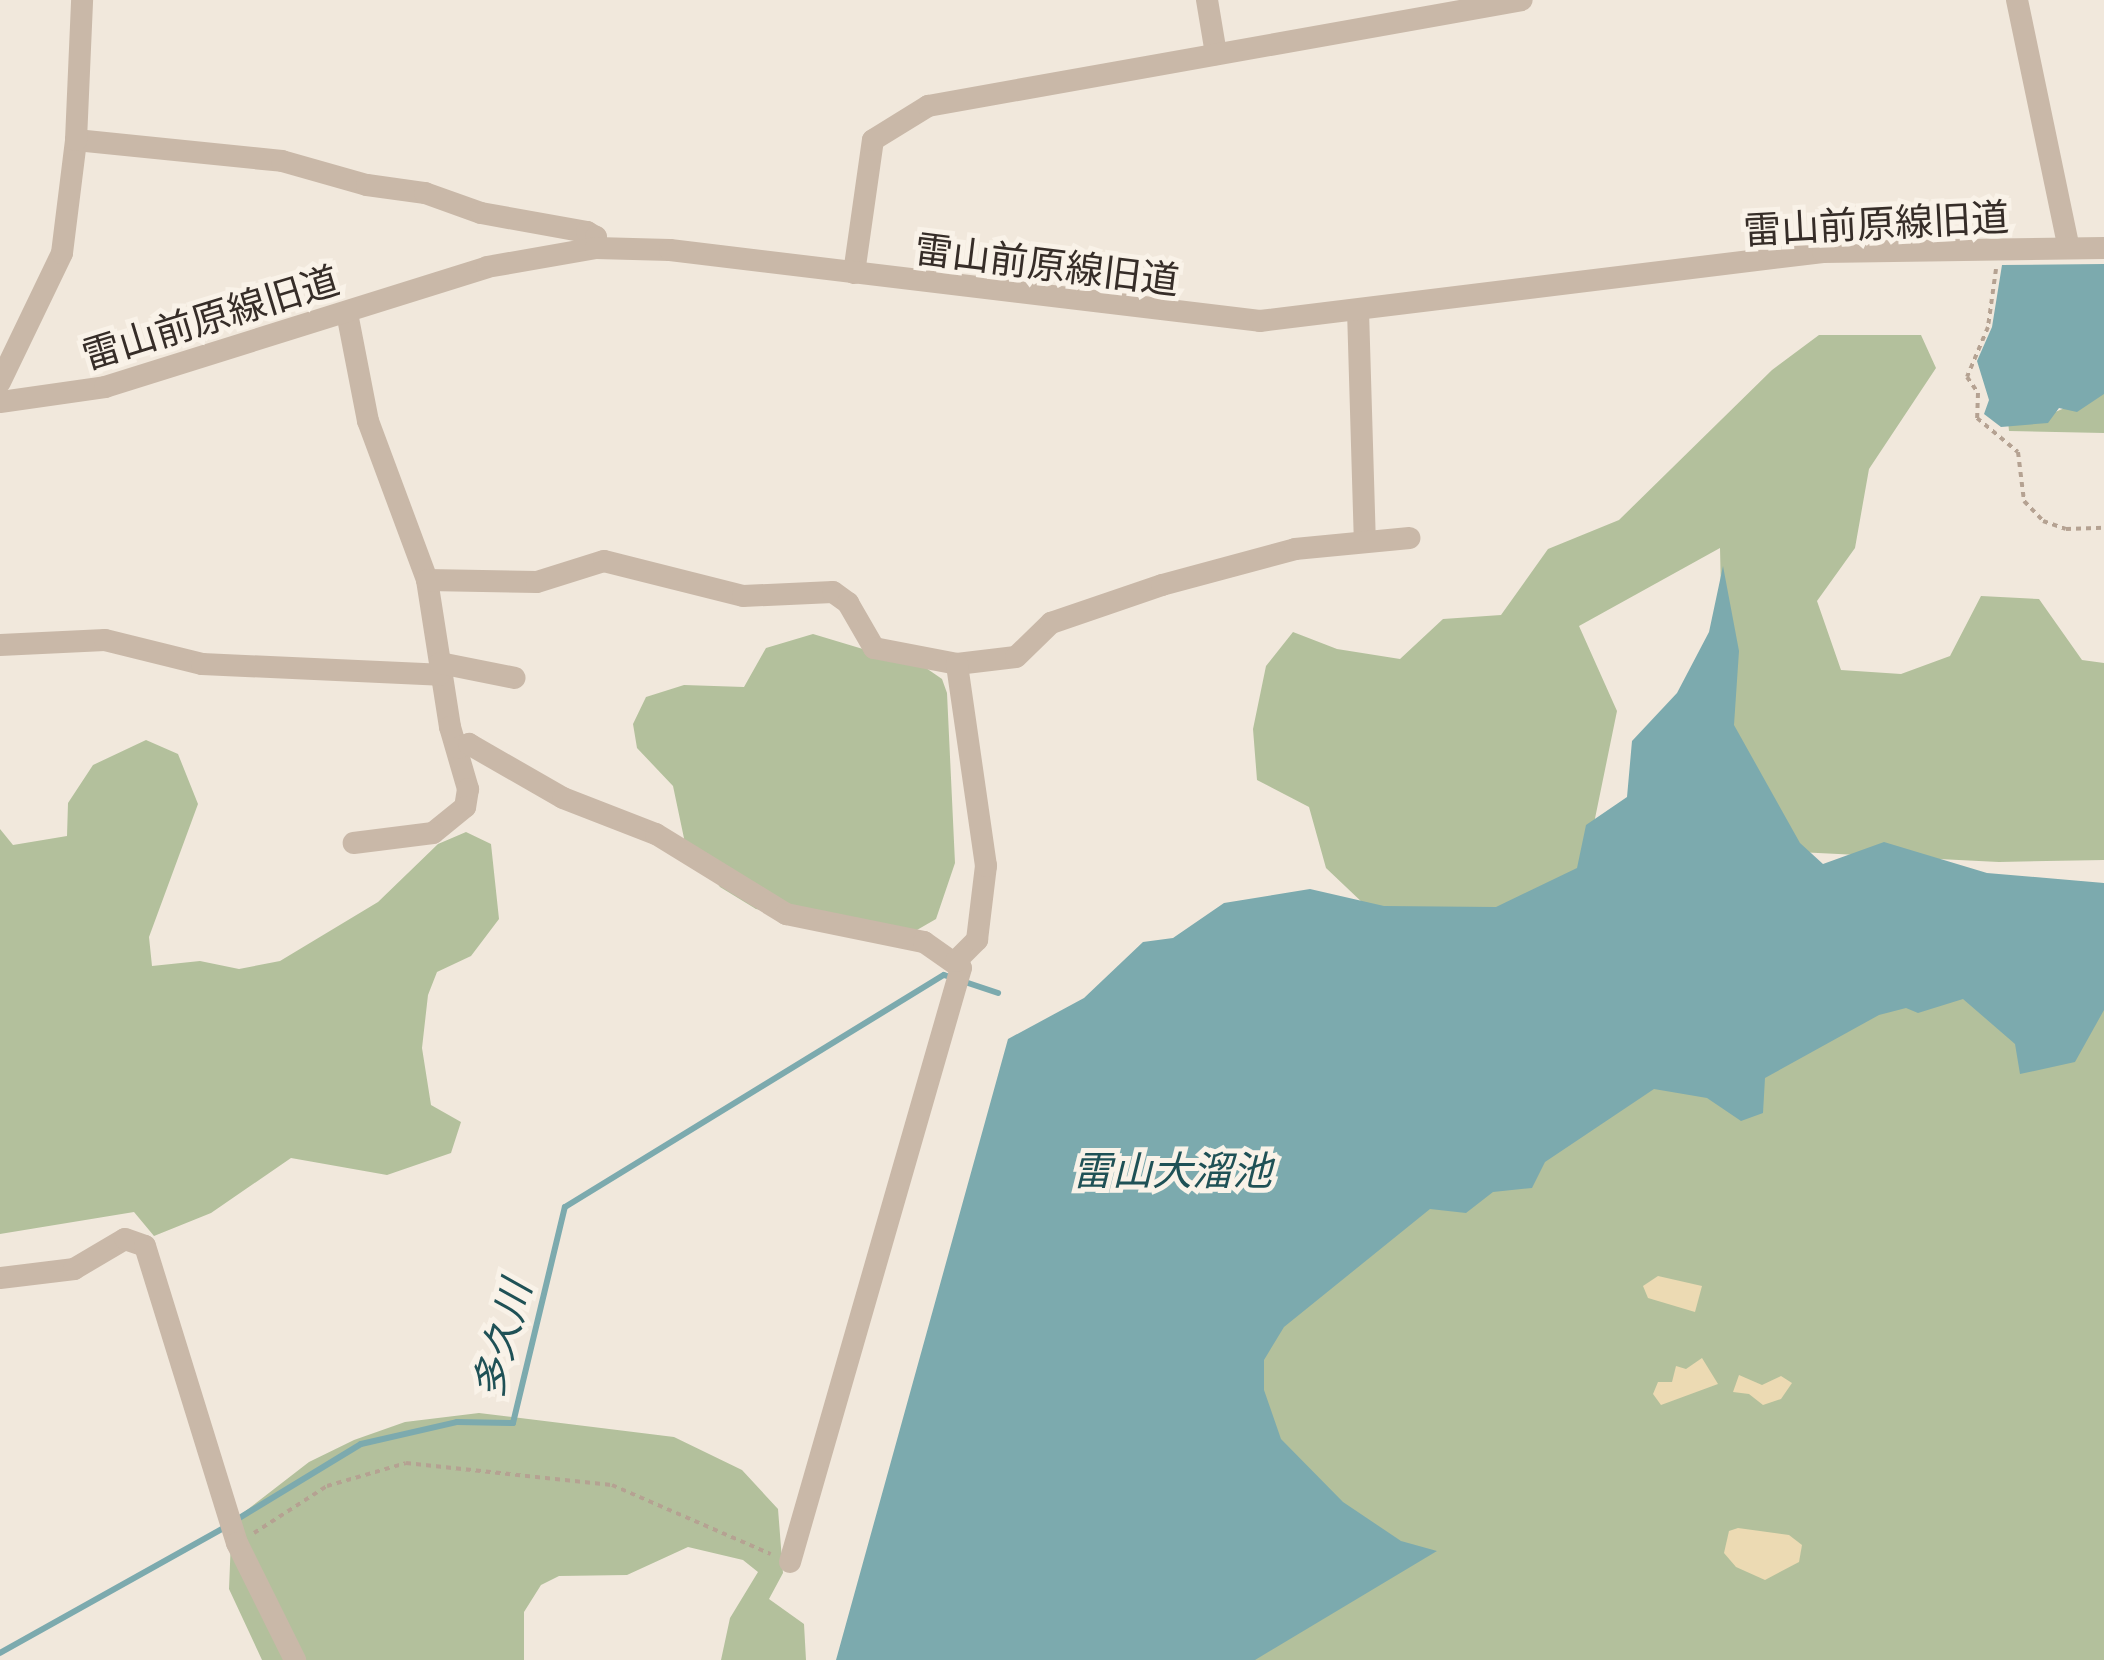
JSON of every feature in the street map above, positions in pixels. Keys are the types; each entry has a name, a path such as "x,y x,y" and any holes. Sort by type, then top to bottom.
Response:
{"street":[{"path":"0,382 62,253 76,140 82,0"},
{"path":"1206,0 1216,54"},
{"path":"854,273 866,157 873,140 904,117 955,98 1522,0"},
{"path":"2017,0 2069,248"},
{"path":"76,140 282,161 367,186 425,193 482,213 587,232 596,237 596,248"},
{"name":"雷山前原線旧道","path":"0,402 105,388 487,267 596,248 647,248 1202,318 1260,320 1823,252 2104,248"},
{"path":"1358,310 1365,542"},
{"path":"347,313 368,421 427,580 440,669 468,789 454,821 433,833 354,843"},
{"path":"427,580 536,582 604,560 742,596 833,592 848,603 874,648 956,664 1016,656 1052,624 1162,585 1295,549 1410,538"},
{"path":"0,645 106,640 202,664 440,669 515,678"},
{"path":"790,1562 958,972 977,940 986,866 956,664"},
{"path":"458,748 469,744 563,798 656,834 786,914 824,927 924,942 958,972"},
{"path":"0,1278 74,1269 125,1239 144,1246 237,1544 295,1660"}],"path":[{"path":"2000,250 1988,327 1967,377 1978,394 1978,418 2018,452 2024,501 2043,521 2066,530 2104,528"},
{"path":"237,1544 327,1486 406,1463 612,1485 790,1562"}],"green space":[{"path":"1819,335 1921,335 1936,368 1869,469 1855,548 1817,601 1841,670 1901,674 1950,656 1981,596 2039,599 2082,660 2104,663 2104,860 1999,862 1798,852 1724,725 1720,548 1579,626 1617,711 1582,882 1509,918 1385,924 1326,868 1309,807 1257,780 1253,729 1266,666 1293,632 1337,649 1400,659 1443,619 1501,615 1548,549 1619,520 1772,370"},
{"path":"2104,391 2104,433 2009,431 2008,421 2046,416"},
{"path":"813,634 926,668 942,679 947,693 955,863 936,919 910,934 756,909 720,887 685,843 673,786 637,748 633,724 646,697 684,685 744,687 766,648"},
{"path":"146,740 178,754 198,804 149,937 152,966 200,961 239,969 280,961 378,902 438,844 466,832 491,844 499,919 471,956 437,972 428,995 422,1048 431,1105 461,1122 451,1153 387,1175 291,1158 211,1213 154,1236 134,1212 0,1234 0,829 13,845 67,836 68,803 93,765"},
{"path":"2104,977 2104,1660 1240,1660 1250,1424 1262,1334 1387,1223 1627,1085 1754,1070 1868,1006"},
{"path":"479,1413 674,1437 742,1470 778,1509 783,1573 769,1599 804,1624 806,1660 721,1660 730,1618 758,1572 743,1560 688,1547 627,1575 559,1576 541,1585 524,1612 524,1660 262,1660 229,1589 231,1539 243,1513 309,1462 354,1440 405,1422"}],"sand":[{"path":"1658,1276 1702,1286 1695,1312 1648,1298 1643,1286"},
{"path":"1702,1358 1718,1384 1661,1405 1653,1394 1658,1382 1672,1382 1676,1366 1686,1369"},
{"path":"1739,1375 1762,1385 1781,1376 1792,1383 1781,1399 1763,1405 1749,1394 1733,1392"},
{"path":"1738,1528 1789,1535 1802,1545 1799,1562 1765,1580 1736,1567 1724,1553 1729,1531"}],"water":[{"path":"2104,264 2104,394 2077,412 2059,408 2048,423 2001,427 1984,414 1989,400 1977,361 1992,327 2002,265"},
{"name":"雷山大溜池","path":"1723,566 1739,651 1734,725 1800,843 1823,864 1884,842 1987,873 2104,883 2104,1010 2075,1062 2020,1074 2015,1044 1963,999 1918,1013 1906,1008 1879,1015 1765,1078 1763,1113 1741,1121 1707,1098 1654,1089 1545,1162 1532,1188 1493,1192 1466,1213 1430,1209 1284,1327 1264,1360 1264,1390 1281,1439 1343,1502 1401,1541 1437,1551 1255,1660 836,1660 1008,1039 1084,998 1143,942 1173,938 1224,903 1310,889 1384,906 1496,907 1577,868 1586,825 1627,797 1632,741 1677,693 1709,632"}],"waterway":[{"name":"多久川","path":"236,1520 361,1444 457,1422 513,1423 565,1207 944,975 998,993"},
{"name":"多久川","path":"0,1653 225,1527"}]}
